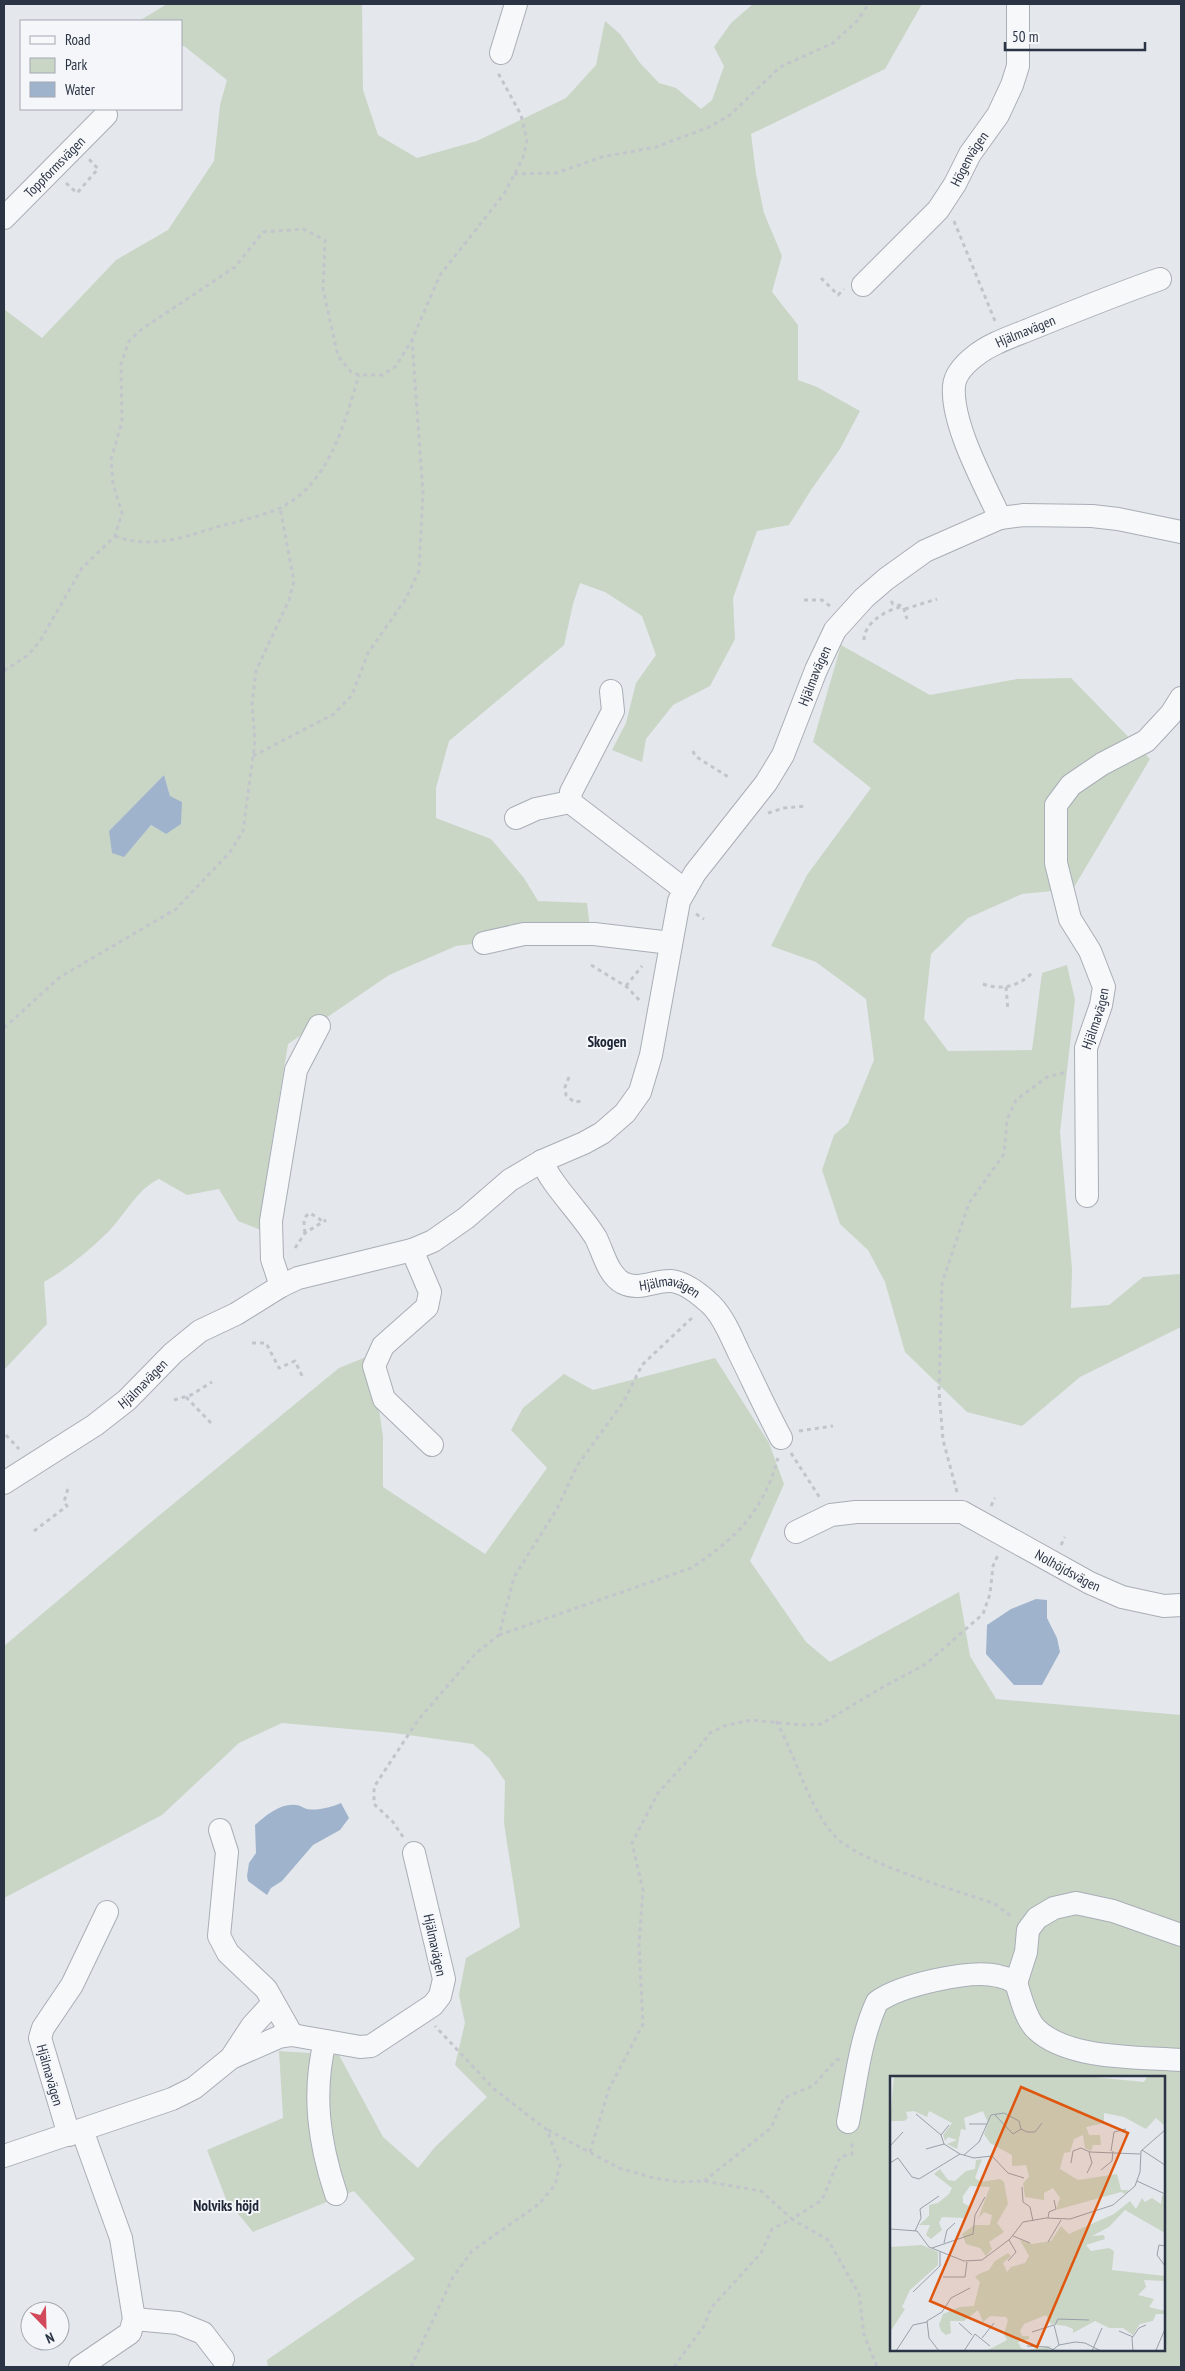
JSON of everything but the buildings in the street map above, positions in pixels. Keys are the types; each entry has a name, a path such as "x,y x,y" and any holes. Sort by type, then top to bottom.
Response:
{"street":[{"path":"497,58 516,4"},
{"name":"Högenvägen","path":"863,285 938,210 970,154 998,115 1012,86 1018,66 1018,4"},
{"name":"Toppformsvägen","path":"4,218 106,115"},
{"name":"Hjälmavägen","path":"1000,518 972,459 956,413 954,385 961,369 976,355 1003,340 1090,304 1160,279"},
{"name":"Hjälmavägen","path":"4,1483 95,1425 127,1400 173,1353 200,1332 236,1314 281,1286 298,1278 412,1250 432,1242 466,1218 510,1180 542,1161 602,1133 625,1113 640,1092 656,1029 679,901 695,874 766,783 782,755 816,670 836,630 864,598 895,571 919,555 963,533 1000,518 1024,515 1092,516 1118,519 1181,532"},
{"path":"570,802 571,792 613,711 611,691"},
{"name":"Hjälmavägen","path":"1087,1196 1086,1048 1104,987 1090,951 1070,918 1056,863 1056,805 1070,786 1102,764 1146,740 1171,714 1181,698"},
{"path":"516,818 536,809 570,802 685,890"},
{"path":"484,943 524,934 594,934 671,943"},
{"path":"281,1286 272,1260 271,1221 296,1070 319,1026"},
{"name":"Hjälmavägen","path":"542,1161 545,1170 580,1213 596,1239 613,1275 622,1283 641,1286 672,1281 688,1288 709,1302 724,1322 781,1438"},
{"path":"412,1250 430,1292 427,1307 383,1346 374,1366 384,1399 432,1445"},
{"path":"796,1532 831,1515 856,1512 962,1512"},
{"name":"Nolhöjdsvägen","path":"962,1512 1090,1583 1122,1597 1164,1606 1181,1605"},
{"path":"220,1830 227,1852 219,1936 228,1953 266,1989 292,2035"},
{"name":"Hjälmavägen","path":"4,2156 172,2099 194,2088 231,2058 279,2037 292,2035 360,2047 371,2046 433,2006 440,1996 444,1979 414,1853"},
{"path":"1181,1936 1113,1911 1076,1904 1054,1908 1038,1918 1028,1930 1026,1952 1016,1983 1035,2028 1050,2039 1091,2053 1181,2060"},
{"name":"Hjälmavägen","path":"107,1912 72,1985 43,2028 40,2038 120,2238 134,2318"},
{"path":"848,2122 870,2016 877,2002 884,1996 908,1987 973,1975 997,1975 1016,1983"},
{"name":"Hjälmavägen","path":"231,2058 252,2026 273,2003"},
{"path":"325,2041 320,2060 318,2110 326,2163 336,2194"},
{"path":"80,2367 130,2333 134,2318 178,2323 203,2333 223,2360"}],"path":[{"path":"514,174 556,173 602,158 656,147 709,127 730,115 780,67 833,43 857,20 869,4"},
{"path":"4,671 28,655 40,641 82,568 115,536 122,514 113,484 111,459 122,422 121,364 129,341 142,329 235,267 263,232 303,229 325,240 323,289 338,356 351,372 359,375 383,374 396,366 412,340 440,275 504,194 524,158 527,140 521,115 497,58"},
{"path":"945,200 1003,340"},
{"path":"253,756 334,714 352,695 368,653 405,600 419,571 423,493 412,340"},
{"path":"115,536 129,541 171,541 280,508 306,488 321,471 339,440 359,375"},
{"path":"4,1028 60,976 176,909 230,852 243,831 255,741 252,704 256,671 289,600 294,581 280,508"},
{"path":"864,640 865,631 882,615 937,599"},
{"path":"804,600 822,600 833,608"},
{"path":"693,751 695,756 730,778"},
{"path":"760,817 784,808 807,806"},
{"path":"591,965 626,986 637,997 656,1029"},
{"path":"626,986 642,966"},
{"path":"983,984 995,988 1006,987 1028,978 1034,971"},
{"path":"1006,987 1008,1011"},
{"path":"962,1512 943,1440 939,1391 942,1283 969,1203 1004,1154 1007,1120 1016,1100 1047,1077 1087,1073"},
{"path":"569,1077 565,1087 566,1095 574,1102 582,1102"},
{"path":"295,1248 305,1233 325,1221 310,1213 306,1215 304,1218 305,1233"},
{"path":"499,1634 514,1577 558,1509 577,1466 624,1401 642,1365 709,1302"},
{"path":"252,1343 266,1343 279,1368 295,1361 303,1378"},
{"path":"174,1400 186,1398 212,1382"},
{"path":"186,1398 211,1423"},
{"path":"781,1438 804,1430 833,1426"},
{"path":"781,1438 831,1515"},
{"path":"414,1853 393,1822 374,1804 374,1787 395,1753 425,1712 476,1653 499,1634 683,1571 718,1550 740,1530 759,1505 772,1480 781,1438"},
{"path":"34,1531 67,1506 64,1502 70,1485"},
{"path":"590,2152 609,2090 643,2024 639,1945 643,1890 632,1843 658,1793 710,1734 724,1726 751,1720 802,1725 821,1724 882,1687 926,1664 983,1614 990,1594 993,1566 1006,1536"},
{"path":"775,1721 788,1742 818,1812 833,1835 868,1859 995,1904 1028,1930"},
{"path":"422,2012 494,2089 547,2130 619,2168 654,2178 679,2182 704,2181 761,2191 792,2219 828,2240 859,2294 864,2335 877,2367"},
{"path":"704,2181 771,2128 784,2098 814,2085 836,2060 862,2051"},
{"path":"674,2367 704,2326 711,2308 761,2253 772,2229 822,2200 840,2157 852,2154 853,2125 848,2122"},
{"path":"411,2367 453,2277 472,2251 538,2204 555,2184 560,2165 547,2130"}],"green space":[{"path":"167,4 362,4 363,90 378,135 417,158 477,141 566,98 596,65 605,21 620,34 640,63 659,83 676,88 701,109 712,100 724,66 714,47 731,23 753,4 922,4 885,69 751,134 756,174 764,213 782,256 772,292 798,325 798,380 817,387 860,411 840,449 789,525 757,531 733,598 735,639 710,686 673,705 646,739 642,762 612,750 626,723 636,683 656,655 642,616 605,592 580,583 573,604 564,645 449,741 436,788 436,818 491,839 524,878 538,901 587,903 590,929 456,946 389,975 288,1044 269,1161 273,1176 261,1230 238,1221 219,1189 187,1195 159,1179 151,1183 108,1232 93,1246 70,1265 44,1282 47,1324 4,1370 4,309 42,338 116,260 168,230 214,161 220,105 227,80 182,46 182,20 141,20","holes":["164,775 170,796 166,834 151,825 124,856 109,831"]},
{"path":"841,645 930,695 1017,679 1071,678 1150,759 1073,889 1022,894 968,918 931,954 924,1019 948,1051 1032,1050 1042,973 1067,965 1075,1000 1060,1132 1072,1269 1071,1308 1109,1305 1143,1277 1181,1274 1181,1327 1080,1377 1022,1426 967,1412 905,1352 885,1282 868,1250 840,1224 822,1170 834,1135 848,1123 874,1060 866,999 816,962 771,946 807,875 871,788 813,742"},
{"path":"371,1355 383,1437 383,1487 485,1554 547,1468 511,1430 523,1408 564,1374 593,1390 715,1358 769,1443 784,1484 750,1561 806,1642 830,1662 959,1592 970,1656 996,1699 1181,1715 1181,2367 268,2367 267,2360 415,2259 354,2191 253,2232 226,2199 207,2150 283,2118 279,2051 339,2055 383,2137 418,2168 435,2147 487,2097 455,2065 465,2023 459,1995 466,1958 520,1927 504,1823 505,1781 489,1758 473,1744 394,1733 282,1723 239,1743 162,1815 4,1898 4,1646 339,1368"}],"water":[{"path":"164,775 170,796 182,802 181,824 166,834 151,825 124,857 112,853 109,831"},
{"path":"1036,1599 1047,1600 1047,1618 1057,1638 1060,1652 1042,1685 1014,1685 986,1654 987,1625 1011,1609"},
{"path":"341,1803 349,1818 340,1830 313,1845 282,1881 271,1888 267,1895 248,1881 249,1863 256,1853 255,1825 259,1821 274,1810 285,1806 297,1805 307,1809 315,1809"}],"district":[{"name":"Skogen","path":"607,1042"},
{"name":"Nolviks höjd","path":"226,2206"}]}
